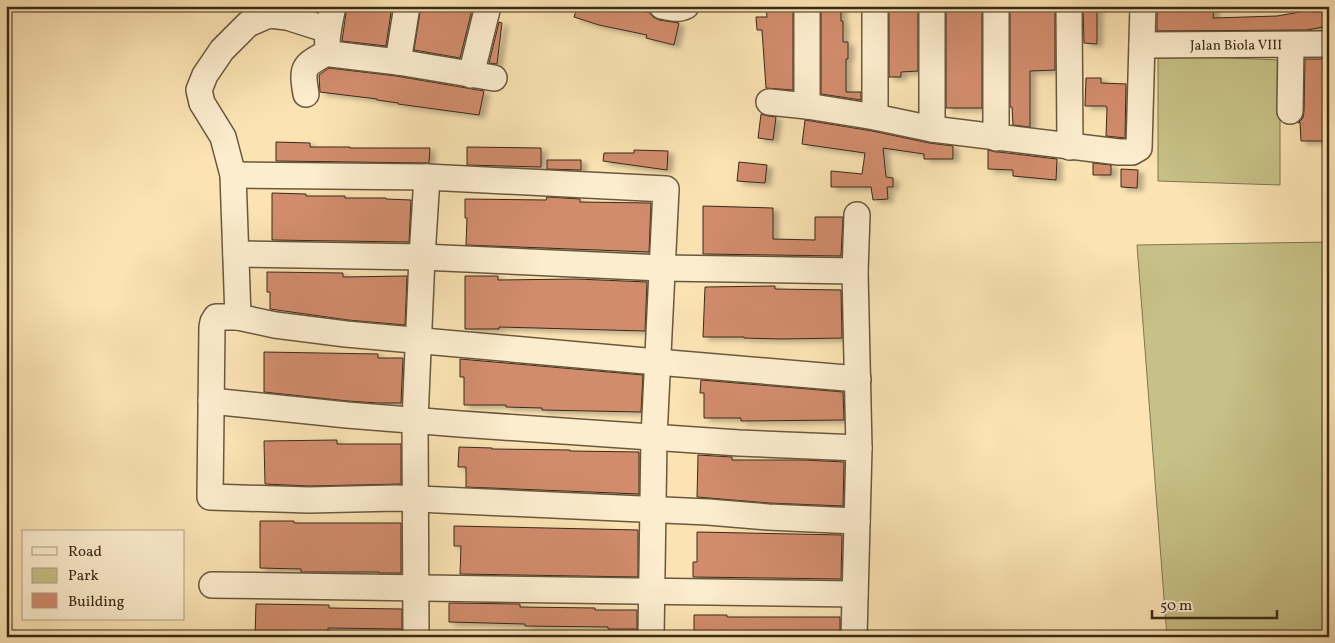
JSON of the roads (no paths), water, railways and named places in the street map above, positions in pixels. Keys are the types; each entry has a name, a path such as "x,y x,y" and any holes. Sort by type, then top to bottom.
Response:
{"street":[{"path":"333,6 328,41 330,54 398,62 483,76 488,6"},
{"path":"398,62 407,6"},
{"path":"807,6 807,106"},
{"path":"875,6 875,118"},
{"path":"932,6 932,129"},
{"path":"996,6 996,138"},
{"path":"1069,6 1070,147"},
{"path":"769,102 807,106 932,129 996,138 1132,152 1139,148 1143,6"},
{"path":"238,317 233,175 224,137 202,103 199,90 222,50 248,24 270,15 287,17 328,41"},
{"path":"306,94 303,74 307,64 328,41"},
{"name":"Jalan Biola VIII","path":"1142,45 1329,44"},
{"path":"1290,111 1291,45"},
{"path":"233,175 428,177 666,189 654,437 651,637"},
{"path":"416,637 415,420 420,340 422,257 428,177"},
{"path":"854,637 859,448 855,271 857,215"},
{"path":"236,254 422,257 662,268 855,271"},
{"path":"857,521 708,512 396,498 286,500 210,497 212,322 216,317 221,316 238,317 275,325 346,334 858,379"},
{"path":"211,402 347,415 654,437 859,448"},
{"path":"212,585 855,594"}]}
